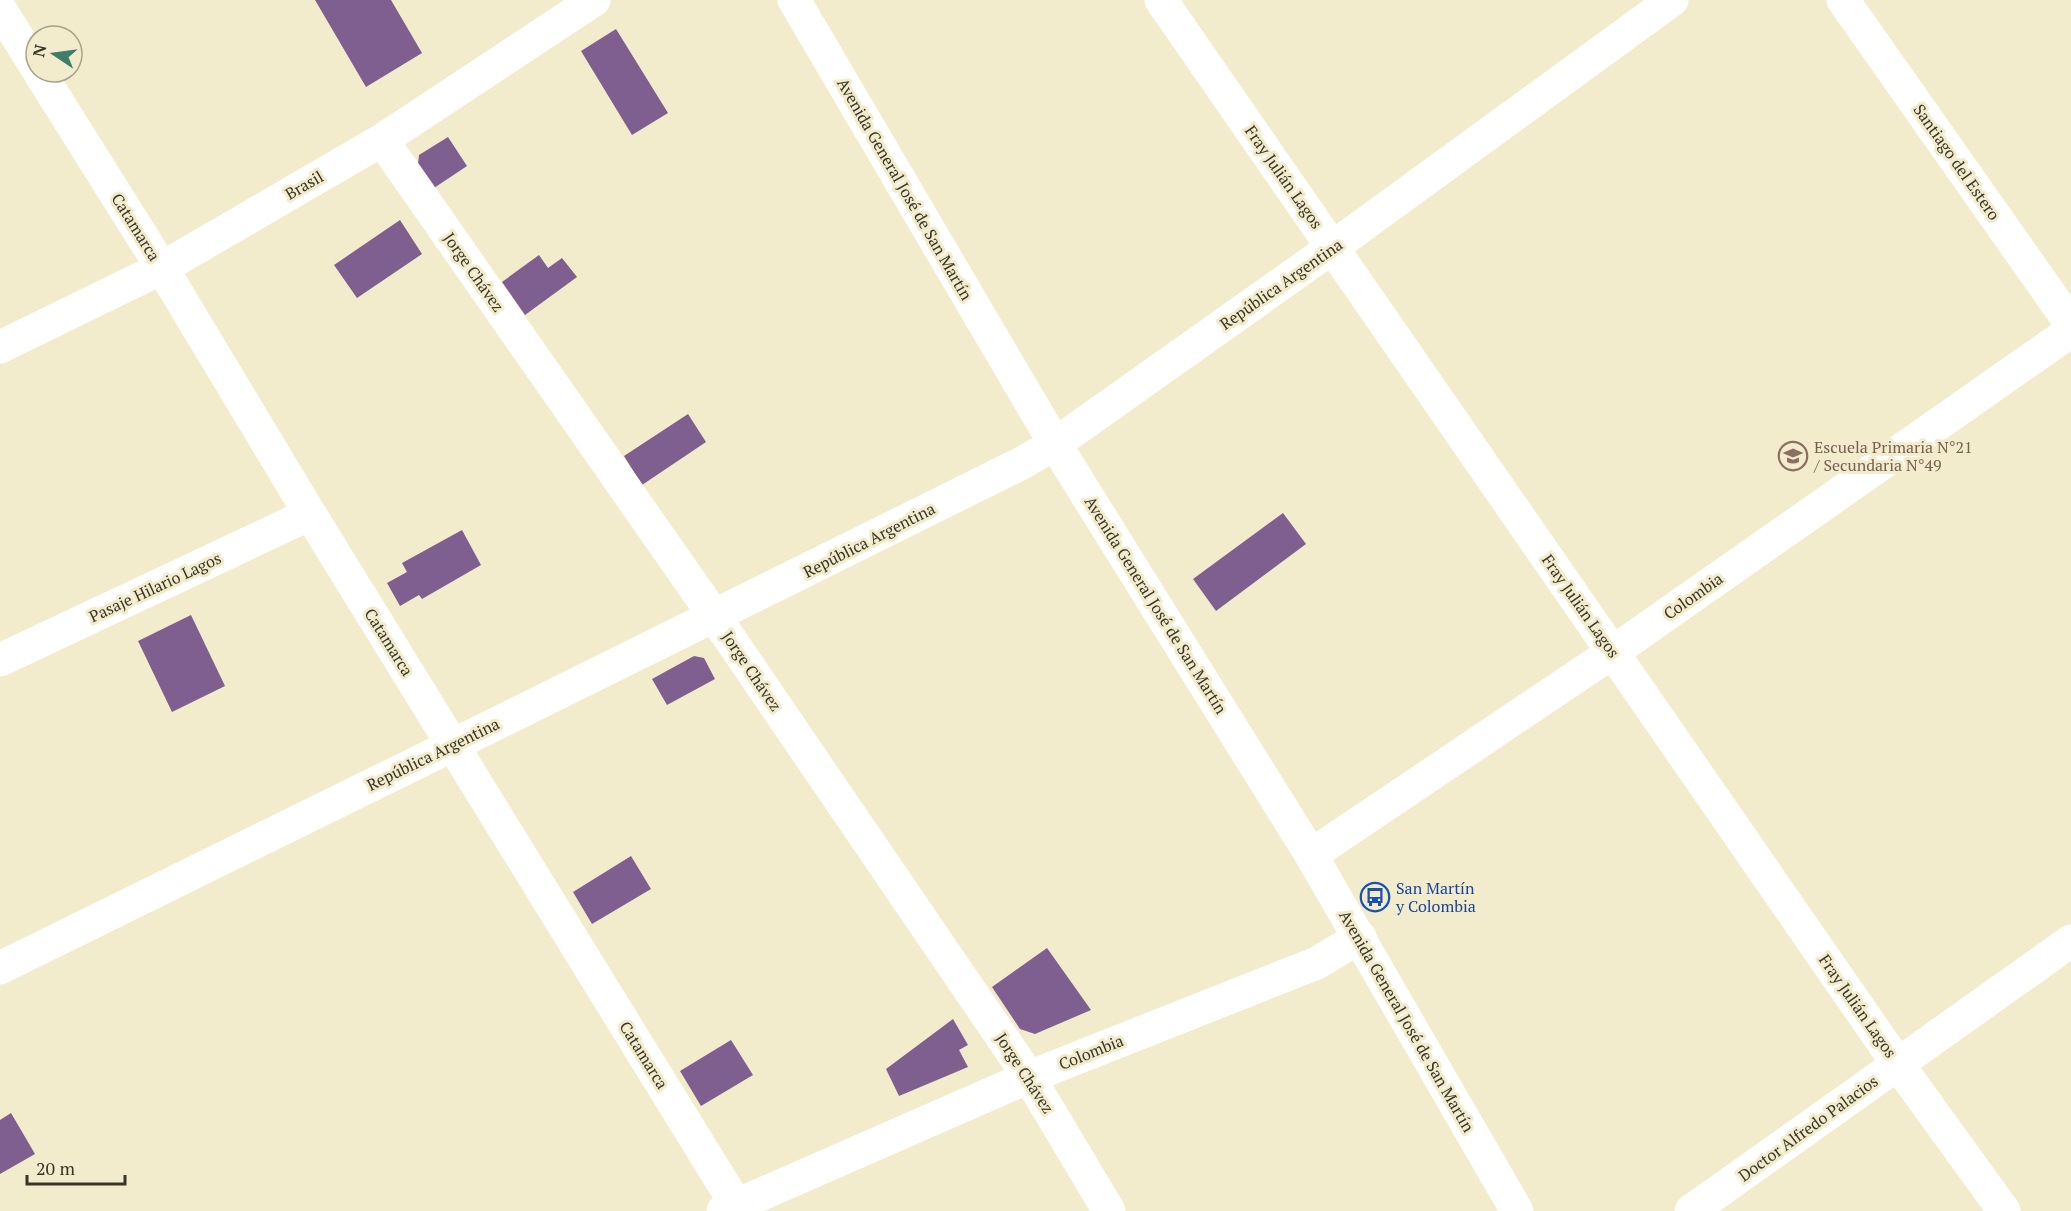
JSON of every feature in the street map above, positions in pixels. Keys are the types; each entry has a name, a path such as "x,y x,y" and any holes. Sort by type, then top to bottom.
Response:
{"street":[{"name":"Brasil","path":"0,347 162,268 382,140 594,0"},
{"name":"Avenida General José de San Martín","path":"794,0 1055,444 1360,937 1517,1211"},
{"name":"Fray Julián Lagos","path":"1161,0 1897,1064 2004,1211"},
{"name":"República Argentina","path":"0,968 452,744 715,617 1022,463 1055,444 1333,247 1672,0"},
{"name":"Santiago del Estero","path":"1843,0 2071,324"},
{"path":"0,9 24,48"},
{"name":"Catamarca","path":"47,84 162,268 733,1209"},
{"name":"Jorge Chávez","path":"382,140 715,617 1029,1077 1109,1211"},
{"name":"Colombia","path":"1311,855 1613,652 2071,331"},
{"name":"Pasaje Hilario Lagos","path":"0,660 310,514"},
{"name":"Colombia","path":"733,1209 1029,1077 1317,963 1360,937"},
{"name":"Doctor Alfredo Palacios","path":"1691,1211 2071,941"}],"building":[{"path":"315,0 391,0 422,53 366,87"},
{"path":"616,29 668,113 632,135 581,51"},
{"path":"448,137 467,166 434,188 418,164 419,155"},
{"path":"400,220 422,254 357,298 334,265"},
{"path":"539,255 548,268 562,258 577,277 525,315 502,282"},
{"path":"688,414 706,442 642,485 624,456"},
{"path":"1283,513 1306,544 1216,611 1193,579"},
{"path":"462,530 481,565 422,599 419,595 400,606 387,583 407,572 402,563"},
{"path":"191,615 225,686 172,712 138,641"},
{"path":"694,656 704,658 715,679 667,705 652,679"},
{"path":"631,856 651,889 592,924 573,892"},
{"path":"1047,948 1091,1010 1035,1034 1020,1029 992,987"},
{"path":"953,1019 968,1045 959,1050 968,1067 899,1096 886,1069"},
{"path":"731,1040 753,1075 701,1106 680,1071"},
{"path":"11,1113 35,1154 0,1174 0,1120"}],"place":[{"name":"Escuela Primaria N°21 / Secundaria N°49","path":"1793,456"},
{"name":"San Martín y Colombia","path":"1375,897"}]}
